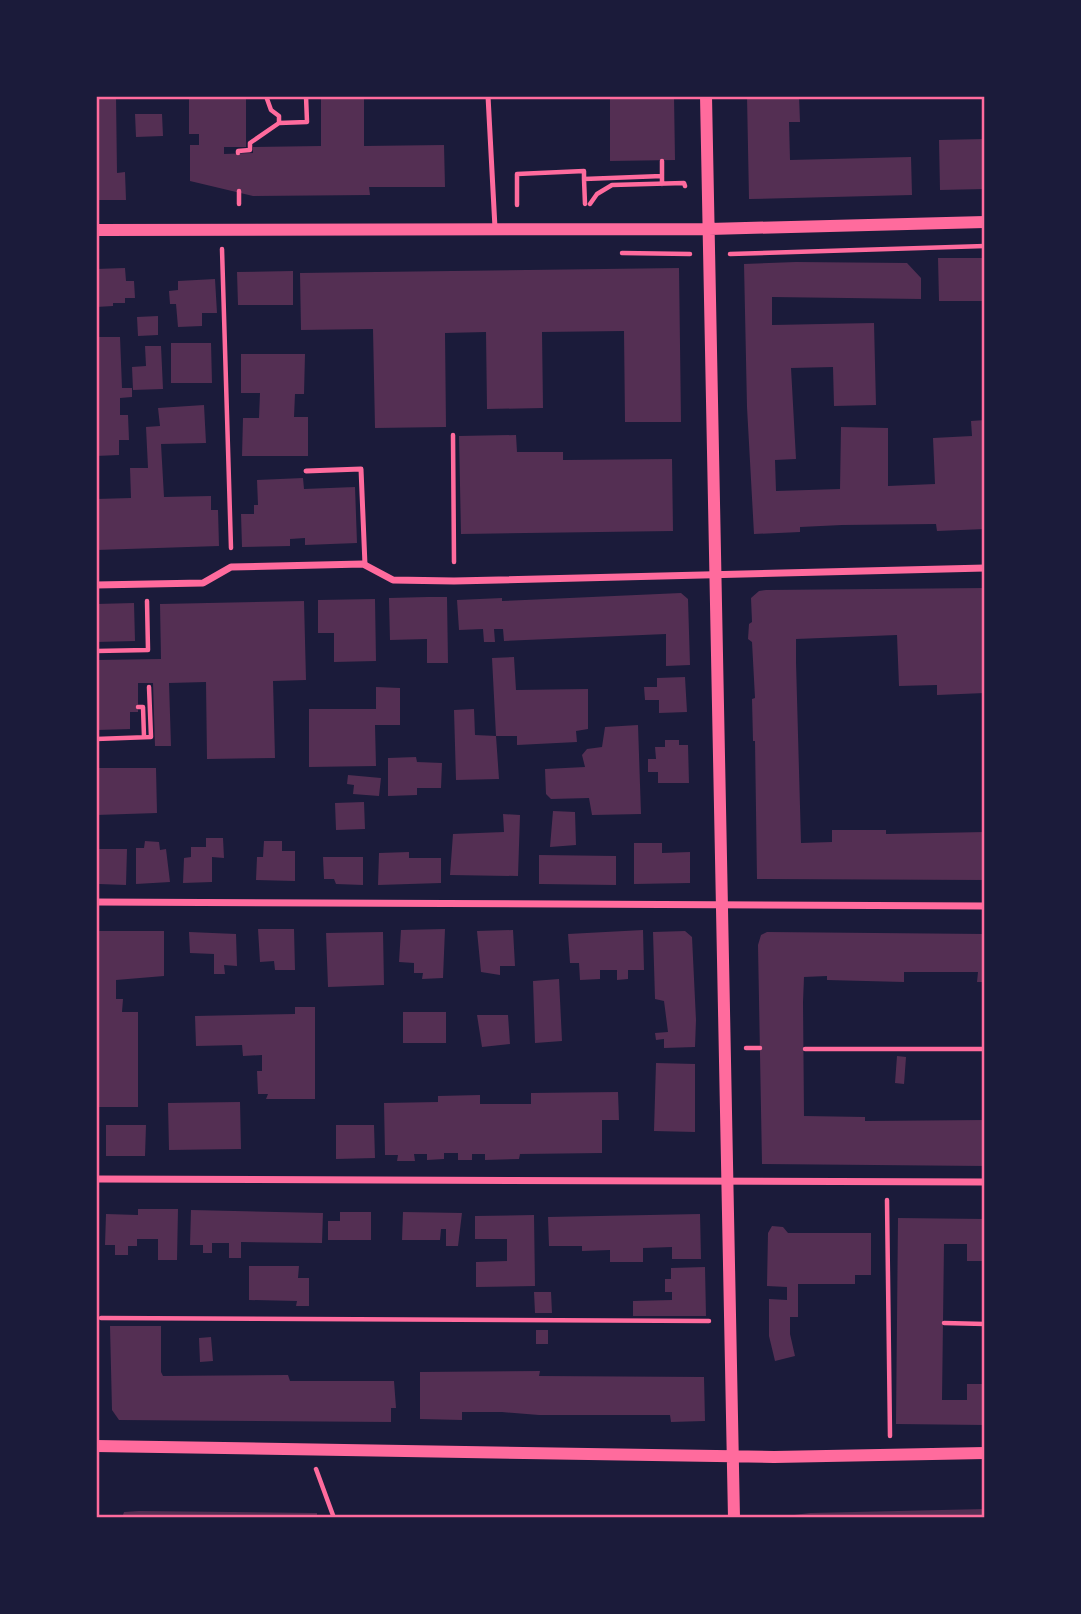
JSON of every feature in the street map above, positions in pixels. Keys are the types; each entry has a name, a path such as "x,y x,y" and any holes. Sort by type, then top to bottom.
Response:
{"street":[{"path":"706,96 734,1518"},
{"path":"96,230 709,229 985,222"},
{"path":"96,584 203,583 231,567 365,566 393,580 985,568"},
{"path":"96,902 985,906"},
{"path":"96,1179 985,1182"},
{"path":"96,1446 734,1454 774,1457 985,1453"}],"lane":[{"path":"488,96 495,228"},
{"path":"306,471 361,469 365,566"}],"path":[{"path":"266,96 271,110 279,116 279,122"},
{"path":"238,153 250,150 250,143 279,122 307,122 306,96"},
{"path":"662,184 663,160"},
{"path":"517,205 517,174 584,171 588,204 597,194 612,185 677,183"},
{"path":"584,179 662,176"},
{"path":"239,191 239,204"},
{"path":"222,248 231,567"},
{"path":"453,435 454,549"},
{"path":"96,651 148,650 147,584"},
{"path":"96,739 151,737 149,687"},
{"path":"138,707 143,707 144,737"},
{"path":"805,1049 985,1049"},
{"path":"887,1182 890,1454"},
{"path":"101,1318 710,1321"},
{"path":"944,1323 985,1324"},
{"path":"309,1449 334,1518"}],"building":[{"path":"96,96 116,96 117,173 125,172 126,200 96,200"},
{"path":"189,96 246,96 246,147 224,147 224,154 253,153 253,147 321,146 321,96 364,96 364,146 444,145 445,187 369,187 370,195 253,196 190,181 190,145 199,145 199,134 189,134"},
{"path":"610,96 674,96 675,160 610,161"},
{"path":"747,96 799,96 800,122 789,122 790,160 911,157 912,195 749,199"},
{"path":"135,114 162,114 163,136 136,137"},
{"path":"985,139 985,189 940,190 939,140"},
{"path":"938,258 985,258 985,301 939,301"},
{"path":"907,263 921,278 921,299 772,297 772,325 874,323 876,405 834,406 833,367 791,368 796,459 775,460 776,491 840,489 841,427 888,428 888,486 935,484 933,438 972,436 971,421 985,420 985,529 937,531 936,524 842,525 800,527 800,532 754,534 747,407 744,264"},
{"path":"125,268 126,281 134,281 135,298 125,298 125,303 113,303 113,306 96,307 96,269"},
{"path":"679,268 681,422 625,422 624,331 542,332 543,408 487,409 486,332 445,333 446,427 375,428 373,329 301,330 300,273"},
{"path":"293,271 293,305 238,305 237,272"},
{"path":"215,279 217,313 202,313 202,326 178,327 176,304 170,304 169,291 178,290 178,281"},
{"path":"158,316 158,335 138,336 137,317"},
{"path":"96,337 120,337 122,388 132,388 132,397 120,398 120,415 128,415 129,440 119,440 119,455 96,456"},
{"path":"171,343 211,343 212,383 171,383"},
{"path":"145,346 161,346 163,389 133,390 132,367 146,366"},
{"path":"241,354 305,354 304,394 295,394 294,417 308,417 308,456 242,456 243,418 259,418 260,393 241,393"},
{"path":"204,405 206,443 161,444 164,497 211,496 211,510 218,510 219,546 96,550 96,499 131,498 130,468 148,468 146,427 160,426 158,408"},
{"path":"516,435 517,452 563,452 563,460 672,459 673,531 461,534 459,436"},
{"path":"303,478 304,489 355,487 357,543 305,545 305,538 290,539 290,546 242,547 241,514 254,514 254,505 258,505 257,480"},
{"path":"985,588 985,693 937,695 937,685 899,686 897,635 796,639 796,662 801,843 832,842 832,830 886,830 886,834 985,832 985,880 757,879 752,699 755,698 752,642 748,639 749,624 752,622 751,598 759,591 766,590"},
{"path":"681,593 688,599 690,665 666,666 666,634 504,641 503,629 494,629 495,642 484,642 483,629 459,630 457,600 502,598 502,601"},
{"path":"447,597 448,663 427,663 427,639 390,640 389,598"},
{"path":"375,599 376,661 334,662 334,633 318,633 318,600"},
{"path":"304,601 306,680 273,681 275,758 207,759 206,682 169,683 171,746 155,746 153,683 138,683 138,712 130,712 130,729 97,730 96,660 161,659 160,604"},
{"path":"134,603 135,641 96,642 96,604"},
{"path":"514,657 516,690 588,689 588,729 576,731 577,742 517,745 517,736 496,736 492,658"},
{"path":"685,677 687,712 659,713 659,700 645,700 644,687 657,687 657,678"},
{"path":"376,687 400,688 400,725 375,725 376,766 309,767 309,709 376,709"},
{"path":"474,709 475,735 496,736 499,779 456,780 454,710"},
{"path":"638,725 641,814 592,815 589,798 551,799 546,794 545,769 585,767 582,755 587,749 602,747 605,727"},
{"path":"665,740 679,740 679,745 688,745 689,783 658,783 658,772 648,772 648,759 656,759 655,747 665,747"},
{"path":"416,757 417,762 442,763 441,788 417,788 417,795 388,796 388,758"},
{"path":"96,768 156,768 157,813 96,815"},
{"path":"348,775 381,778 379,796 353,794 354,785 347,784"},
{"path":"364,802 365,829 336,830 335,803"},
{"path":"553,811 575,812 576,845 550,847"},
{"path":"503,814 520,815 518,876 450,875 453,834 504,832"},
{"path":"206,838 223,838 224,858 212,857 212,882 183,883 184,858 191,857 191,847 206,847"},
{"path":"145,841 159,842 160,850 166,849 170,882 136,884 136,848 144,848"},
{"path":"264,841 282,841 282,851 295,851 295,881 256,880 257,857 263,857"},
{"path":"634,843 662,843 662,853 690,852 690,883 634,884"},
{"path":"99,849 127,849 126,885 99,884"},
{"path":"409,852 409,858 441,858 441,883 378,885 379,853"},
{"path":"539,855 616,856 616,885 539,884"},
{"path":"323,857 363,857 363,885 336,884 334,879 324,879"},
{"path":"258,929 294,929 295,970 275,970 274,961 260,962"},
{"path":"445,929 443,978 422,979 423,973 414,973 414,963 399,962 401,930"},
{"path":"513,930 515,966 500,966 500,975 481,972 477,931"},
{"path":"643,930 644,970 628,970 628,979 617,980 617,970 600,970 600,979 580,980 579,963 570,963 568,934"},
{"path":"99,931 164,931 164,976 116,980 116,999 123,999 122,1012 138,1012 138,1107 99,1107"},
{"path":"685,931 692,937 695,1047 664,1048 664,1039 656,1040 655,1033 668,1032 664,1001 655,999 653,932"},
{"path":"189,932 236,934 237,966 224,965 225,974 214,974 214,954 190,953"},
{"path":"383,932 384,985 328,987 326,933"},
{"path":"767,932 985,934 985,982 977,982 978,972 904,972 904,982 827,980 827,976 804,977 803,1002 804,1116 865,1117 865,1121 985,1120 985,1166 762,1164 758,945 761,935"},
{"path":"559,979 562,1041 535,1043 533,981"},
{"path":"295,1007 315,1007 315,1099 266,1099 268,1094 258,1094 257,1071 262,1071 262,1055 243,1056 242,1045 196,1046 195,1016 295,1014"},
{"path":"403,1012 446,1012 446,1043 403,1043"},
{"path":"477,1015 508,1015 510,1044 482,1047"},
{"path":"897,1056 906,1057 904,1084 895,1083"},
{"path":"656,1063 695,1064 695,1132 654,1131"},
{"path":"618,1092 619,1120 602,1120 602,1153 520,1154 519,1159 485,1160 485,1154 472,1154 472,1160 458,1160 458,1153 444,1153 444,1159 427,1160 427,1154 414,1154 415,1161 397,1161 398,1155 385,1155 384,1103 438,1102 438,1096 480,1095 480,1104 531,1104 531,1093"},
{"path":"240,1102 241,1149 169,1150 168,1103"},
{"path":"106,1125 146,1125 145,1156 106,1156"},
{"path":"336,1125 374,1125 375,1158 336,1159"},
{"path":"138,1209 178,1209 177,1260 158,1260 158,1239 137,1239 137,1246 128,1246 128,1255 115,1255 115,1245 105,1245 106,1214 138,1215"},
{"path":"191,1210 323,1213 322,1243 241,1242 241,1258 229,1258 229,1243 212,1243 212,1253 203,1253 203,1245 190,1245"},
{"path":"340,1212 371,1212 371,1240 328,1240 328,1221 340,1221"},
{"path":"403,1212 462,1213 458,1246 446,1246 446,1229 441,1229 440,1240 402,1240"},
{"path":"700,1214 701,1259 672,1259 672,1247 643,1248 643,1262 610,1262 610,1250 582,1251 582,1246 549,1246 548,1217"},
{"path":"534,1215 535,1286 476,1287 476,1262 507,1261 507,1239 475,1239 475,1216"},
{"path":"898,1218 985,1219 985,1261 967,1261 967,1244 944,1244 942,1400 967,1400 967,1384 985,1384 985,1425 896,1424"},
{"path":"772,1226 783,1227 788,1233 871,1233 871,1275 855,1275 855,1284 798,1284 798,1317 790,1317 790,1334 795,1356 775,1361 769,1336 769,1299 787,1300 787,1287 767,1286 768,1233"},
{"path":"249,1266 299,1266 298,1278 309,1278 309,1306 296,1306 297,1301 249,1300"},
{"path":"705,1267 706,1316 633,1316 633,1301 672,1300 672,1292 665,1292 665,1279 671,1279 671,1268"},
{"path":"534,1292 551,1292 552,1313 535,1313"},
{"path":"110,1326 161,1326 163,1376 288,1375 290,1381 394,1381 396,1408 391,1408 391,1422 119,1420 112,1410"},
{"path":"536,1330 548,1330 548,1344 536,1344"},
{"path":"211,1337 213,1361 200,1362 199,1338"},
{"path":"540,1371 539,1376 704,1377 705,1421 671,1422 670,1415 539,1415 502,1412 462,1412 462,1420 420,1419 420,1372"},
{"path":"985,1509 985,1518 794,1518 794,1515 810,1513"},
{"path":"124,1512 317,1513 317,1518 122,1518"},
{"path":"362,1515 390,1515 391,1518 362,1518"}]}
